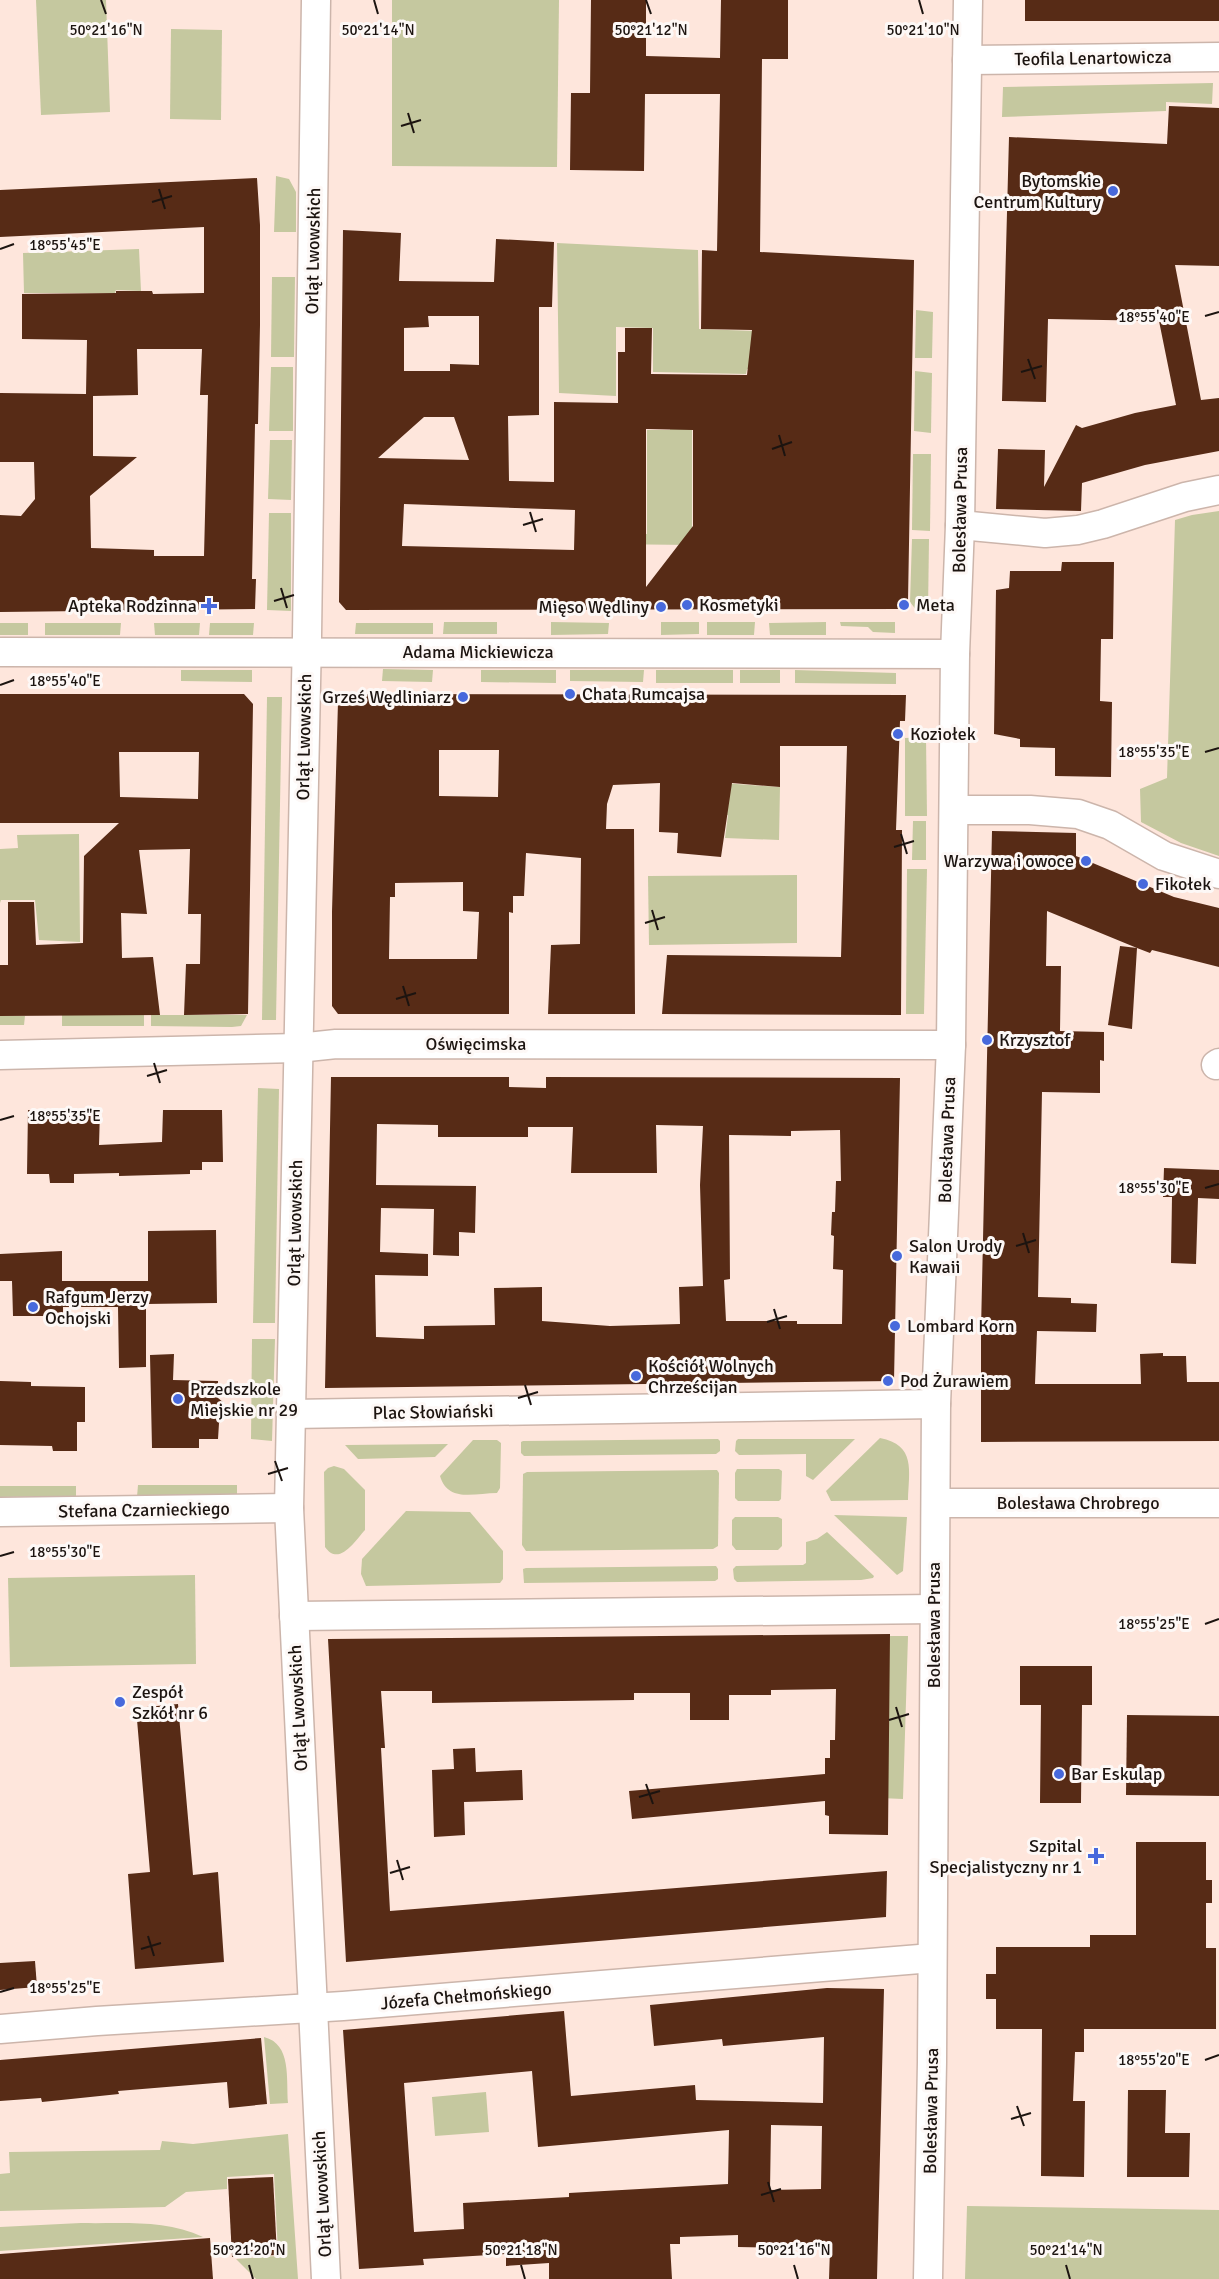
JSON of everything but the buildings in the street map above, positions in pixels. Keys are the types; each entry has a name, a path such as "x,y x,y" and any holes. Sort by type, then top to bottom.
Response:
{"street":[{"name":"Orląt Lwowskich","path":"316,0 289,1508 326,2279"},
{"name":"Bolesława Prusa","path":"928,2279 937,1503 936,1404 951,1044 955,654 960,525 968,0"},
{"name":"Teofila Lenartowicza","path":"967,60 1219,57"},
{"path":"960,525 1045,534 1078,530 1185,497 1219,490"},
{"name":"Adama Mickiewicza","path":"0,652 955,654"},
{"path":"955,810 1030,810 1078,814 1110,825 1164,856 1219,874"},
{"name":"Oświęcimska","path":"0,1055 298,1048 336,1044 951,1044"},
{"name":"Plac Słowiański","path":"291,1414 936,1404"},
{"name":"Bolesława Chrobrego","path":"937,1503 1219,1503"},
{"name":"Stefana Czarnieckiego","path":"0,1512 289,1508"},
{"path":"294,1616 934,1609"},
{"name":"Józefa Chełmońskiego","path":"0,2029 97,2020 314,2008 932,1958"}],"green space":[{"path":"36,0 106,0 110,112 41,115"},
{"path":"392,0 559,0 557,167 392,166"},
{"path":"171,29 222,30 221,120 170,119"},
{"path":"1213,83 1212,104 1166,102 1166,111 1002,117 1003,87"},
{"path":"276,176 289,179 296,192 296,232 274,232"},
{"path":"557,243 698,250 699,329 755,331 755,369 747,369 746,374 653,372 653,328 616,327 616,396 559,393"},
{"path":"139,249 141,291 24,293 23,253"},
{"path":"272,277 295,277 294,357 271,357"},
{"path":"916,310 933,312 932,358 915,358"},
{"path":"271,367 293,367 293,431 269,431"},
{"path":"915,371 932,373 931,433 914,431"},
{"path":"670,401 692,401 692,545 601,544 601,534 647,534 647,430 670,430"},
{"path":"270,440 292,440 291,500 268,499"},
{"path":"913,454 931,454 930,531 912,530"},
{"path":"1219,511 1219,856 1181,843 1141,822 1140,789 1167,778 1175,520"},
{"path":"269,513 291,513 291,611 267,610"},
{"path":"912,539 929,539 928,611 917,611 910,602"},
{"path":"444,622 497,622 497,634 443,634"},
{"path":"551,622 609,623 608,634 551,635"},
{"path":"661,622 699,622 699,634 661,635"},
{"path":"707,622 755,622 754,635 707,635"},
{"path":"826,622 826,635 770,635 769,623"},
{"path":"840,622 895,622 895,633 873,632 868,627 841,626"},
{"path":"0,623 28,623 28,635 0,635"},
{"path":"45,623 121,623 120,635 45,635"},
{"path":"154,623 200,623 199,635 155,635"},
{"path":"210,623 254,623 253,635 209,635"},
{"path":"356,623 433,623 433,634 355,634"},
{"path":"383,669 433,670 432,682 382,681"},
{"path":"181,670 252,670 252,682 181,681"},
{"path":"481,670 556,670 556,683 481,682"},
{"path":"570,670 644,670 643,682 570,681"},
{"path":"656,670 733,670 733,683 656,683"},
{"path":"740,670 780,670 780,683 740,683"},
{"path":"795,670 896,673 896,684 795,683"},
{"path":"267,697 282,697 276,1020 262,1020"},
{"path":"926,737 927,816 905,816 905,738"},
{"path":"722,783 780,787 779,840 725,838 728,815 723,815"},
{"path":"913,821 926,821 926,860 912,860"},
{"path":"79,834 80,942 39,940 35,900 1,900 0,903 0,849 18,848 17,835"},
{"path":"907,869 927,869 924,1014 906,1014"},
{"path":"797,875 797,943 649,945 648,876"},
{"path":"62,1015 144,1015 144,1026 62,1026"},
{"path":"151,1015 247,1015 241,1026 232,1027 151,1026"},
{"path":"0,1016 25,1016 24,1025 0,1025"},
{"path":"258,1088 279,1089 275,1323 253,1323"},
{"path":"252,1339 275,1339 272,1441 251,1439"},
{"path":"880,1438 892,1441 905,1453 909,1469 908,1500 831,1501 826,1491"},
{"path":"718,1439 720,1451 716,1454 524,1456 521,1453 521,1442 523,1441"},
{"path":"738,1439 855,1439 813,1480 806,1476 806,1454 739,1455 735,1451"},
{"path":"473,1440 497,1440 501,1443 500,1488 497,1493 463,1495 456,1493 449,1490 440,1476"},
{"path":"448,1444 435,1457 358,1459 345,1445"},
{"path":"334,1466 344,1469 365,1490 365,1530 347,1550 336,1554 325,1547 324,1472"},
{"path":"737,1469 779,1469 782,1471 781,1499 779,1501 738,1501 735,1498"},
{"path":"717,1470 719,1473 718,1546 713,1549 526,1551 522,1545 523,1474 527,1472"},
{"path":"138,1485 237,1485 237,1496 137,1497"},
{"path":"0,1486 76,1486 76,1496 0,1497"},
{"path":"406,1511 470,1512 503,1551 503,1579 500,1583 366,1586 361,1574 362,1559"},
{"path":"834,1515 907,1517 903,1571 897,1575"},
{"path":"735,1517 778,1517 782,1519 782,1546 778,1550 736,1550 732,1545 732,1520"},
{"path":"827,1532 874,1576 873,1578 737,1582 734,1579 733,1569 736,1566 803,1565 806,1563 806,1542 817,1539"},
{"path":"716,1566 718,1579 715,1581 524,1583 523,1569 526,1568"},
{"path":"195,1575 196,1664 10,1667 8,1578"},
{"path":"884,1636 908,1636 903,1799 880,1798"},
{"path":"264,2037 273,2041 283,2055 287,2073 288,2103 270,2104"},
{"path":"486,2092 489,2132 435,2136 432,2097"},
{"path":"288,2134 298,2279 256,2279 236,2259 276,2256 278,2253 274,2174 227,2177 227,2189 186,2192 165,2207 0,2211 0,2174 10,2173 9,2152 160,2150 162,2141 193,2144"},
{"path":"967,2206 1219,2210 1219,2279 965,2279"},
{"path":"81,2223 159,2225 189,2231 203,2237 0,2251 0,2227"}],"place":[{"name":"Bytomskie Centrum Kultury","path":"1113,191"},
{"name":"Kosmetyki","path":"687,605"},
{"name":"Meta","path":"904,605"},
{"name":"Apteka Rodzinna","path":"209,606"},
{"name":"Mięso Wędliny","path":"661,607"},
{"name":"Chata Rumcajsa","path":"570,694"},
{"name":"Grześ Wędliniarz","path":"463,697"},
{"name":"Koziołek","path":"898,734"},
{"name":"Warzywa i owoce","path":"1086,861"},
{"name":"Fikołek","path":"1143,884"},
{"name":"Krzysztof","path":"987,1040"},
{"name":"Salon Urody Kawaii","path":"897,1256"},
{"name":"Rafgum Jerzy Ochojski","path":"33,1307"},
{"name":"Lombard Korn","path":"895,1326"},
{"name":"Kościół Wolnych Chrześcijan","path":"636,1376"},
{"name":"Pod Żurawiem","path":"888,1381"},
{"name":"Przedszkole Miejskie nr 29","path":"178,1399"},
{"name":"Zespół Szkół nr 6","path":"120,1702"},
{"name":"Bar Eskulap","path":"1059,1774"},
{"name":"Szpital Specjalistyczny nr 1","path":"1096,1856"}]}
